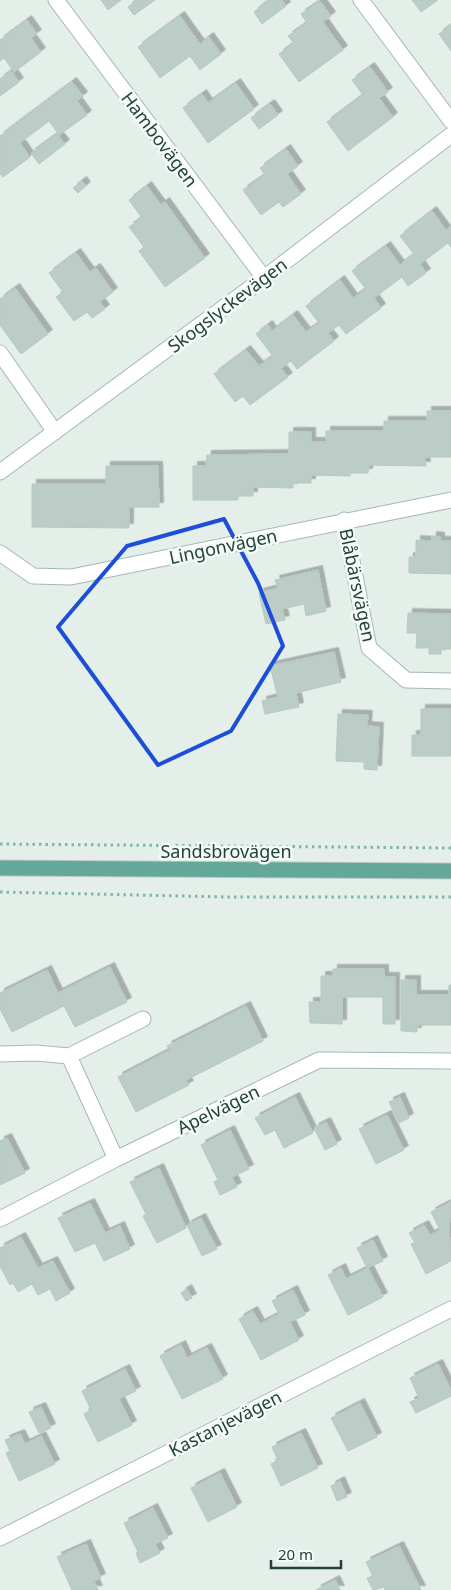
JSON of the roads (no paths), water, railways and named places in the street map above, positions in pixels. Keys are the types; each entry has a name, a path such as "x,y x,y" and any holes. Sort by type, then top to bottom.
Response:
{"main road":[{"name":"Sandsbrovägen","path":"0,868 451,871"}],"street":[{"name":"Hambovägen","path":"56,0 264,278"},
{"path":"361,0 451,121"},
{"name":"Skogslyckevägen","path":"0,472 264,278 451,135"},
{"path":"0,353 55,432"},
{"name":"Lingonvägen","path":"0,553 33,576 71,577 344,520 451,500"},
{"name":"Blåbärsvägen","path":"344,520 369,648 406,680 451,681"},
{"path":"0,1054 36,1053 69,1056 143,1019"},
{"path":"69,1056 116,1159"},
{"name":"Apelvägen","path":"0,1220 116,1159 319,1060 451,1062"},
{"name":"Kastanjevägen","path":"0,1538 451,1309"}]}
